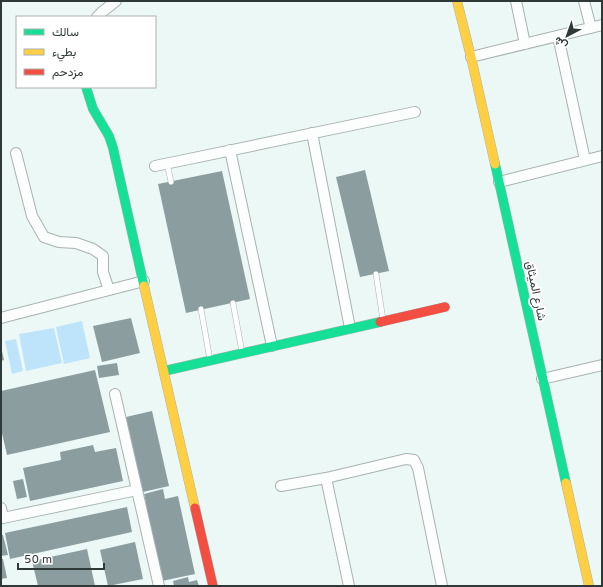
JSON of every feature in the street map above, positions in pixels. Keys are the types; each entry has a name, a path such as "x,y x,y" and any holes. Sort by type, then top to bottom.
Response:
{"street":[{"path":"98,16 116,1"},
{"name":"شارع الميثاق","path":"457,1 471,57 589,586"},
{"path":"516,1 526,44"},
{"path":"584,1 591,28"},
{"path":"471,57 602,25"},
{"path":"558,36 585,160"},
{"path":"86,88 93,109 109,136 144,281 213,586"},
{"path":"155,166 415,112"},
{"path":"312,133 350,328"},
{"path":"230,150 272,346"},
{"path":"16,153 32,216 44,238 59,242 76,243 93,249 103,256 104,272 109,290"},
{"path":"499,182 602,156"},
{"path":"1,318 144,281"},
{"path":"164,371 444,307"},
{"path":"542,379 602,365"},
{"path":"115,394 159,586"},
{"path":"281,486 326,478 406,460 414,460 418,468 442,586"},
{"path":"326,478 349,586"},
{"path":"1,508 3,518 137,490"}],"lane":[{"path":"166,163 170,182"},
{"path":"376,274 384,321"},
{"path":"233,303 242,353"},
{"path":"201,310 210,360"}],"water":[{"path":"82,321 90,358 64,364 56,327"},
{"path":"54,328 62,363 26,371 19,334"},
{"path":"16,339 23,371 12,374 5,341"}],"building":[{"path":"365,170 389,271 360,277 336,177"},
{"path":"222,171 250,299 186,313 158,184"},
{"path":"131,318 140,353 102,362 93,326"},
{"path":"1,347 4,360 1,361"},
{"path":"117,363 119,375 99,378 97,366"},
{"path":"95,370 110,432 7,455 1,429 1,391"},
{"path":"152,411 169,486 143,492 126,417"},
{"path":"93,445 95,452 116,448 123,481 30,501 23,468 61,460 60,452"},
{"path":"23,479 27,497 17,499 13,481"},
{"path":"163,489 165,499 178,496 195,574 162,581 144,494"},
{"path":"127,507 132,532 10,559 5,533"},
{"path":"1,535 3,535 8,555 1,556"},
{"path":"135,542 143,579 108,586 100,550"},
{"path":"87,549 95,586 38,586 32,561"},
{"path":"1,559 3,559 7,578 1,579"},
{"path":"188,577 189,582 197,580 199,586 174,586 173,581"}],"traffic: fast":[{"path":"86,88 93,109 109,136 113,148 144,286"},
{"path":"495,164 566,483"},
{"path":"164,371 380,322"}],"traffic: slow":[{"path":"457,1 495,164"},
{"path":"144,286 195,508"},
{"path":"566,483 589,586"}],"traffic: jam":[{"path":"380,322 445,307"},
{"path":"195,508 213,586"}]}
